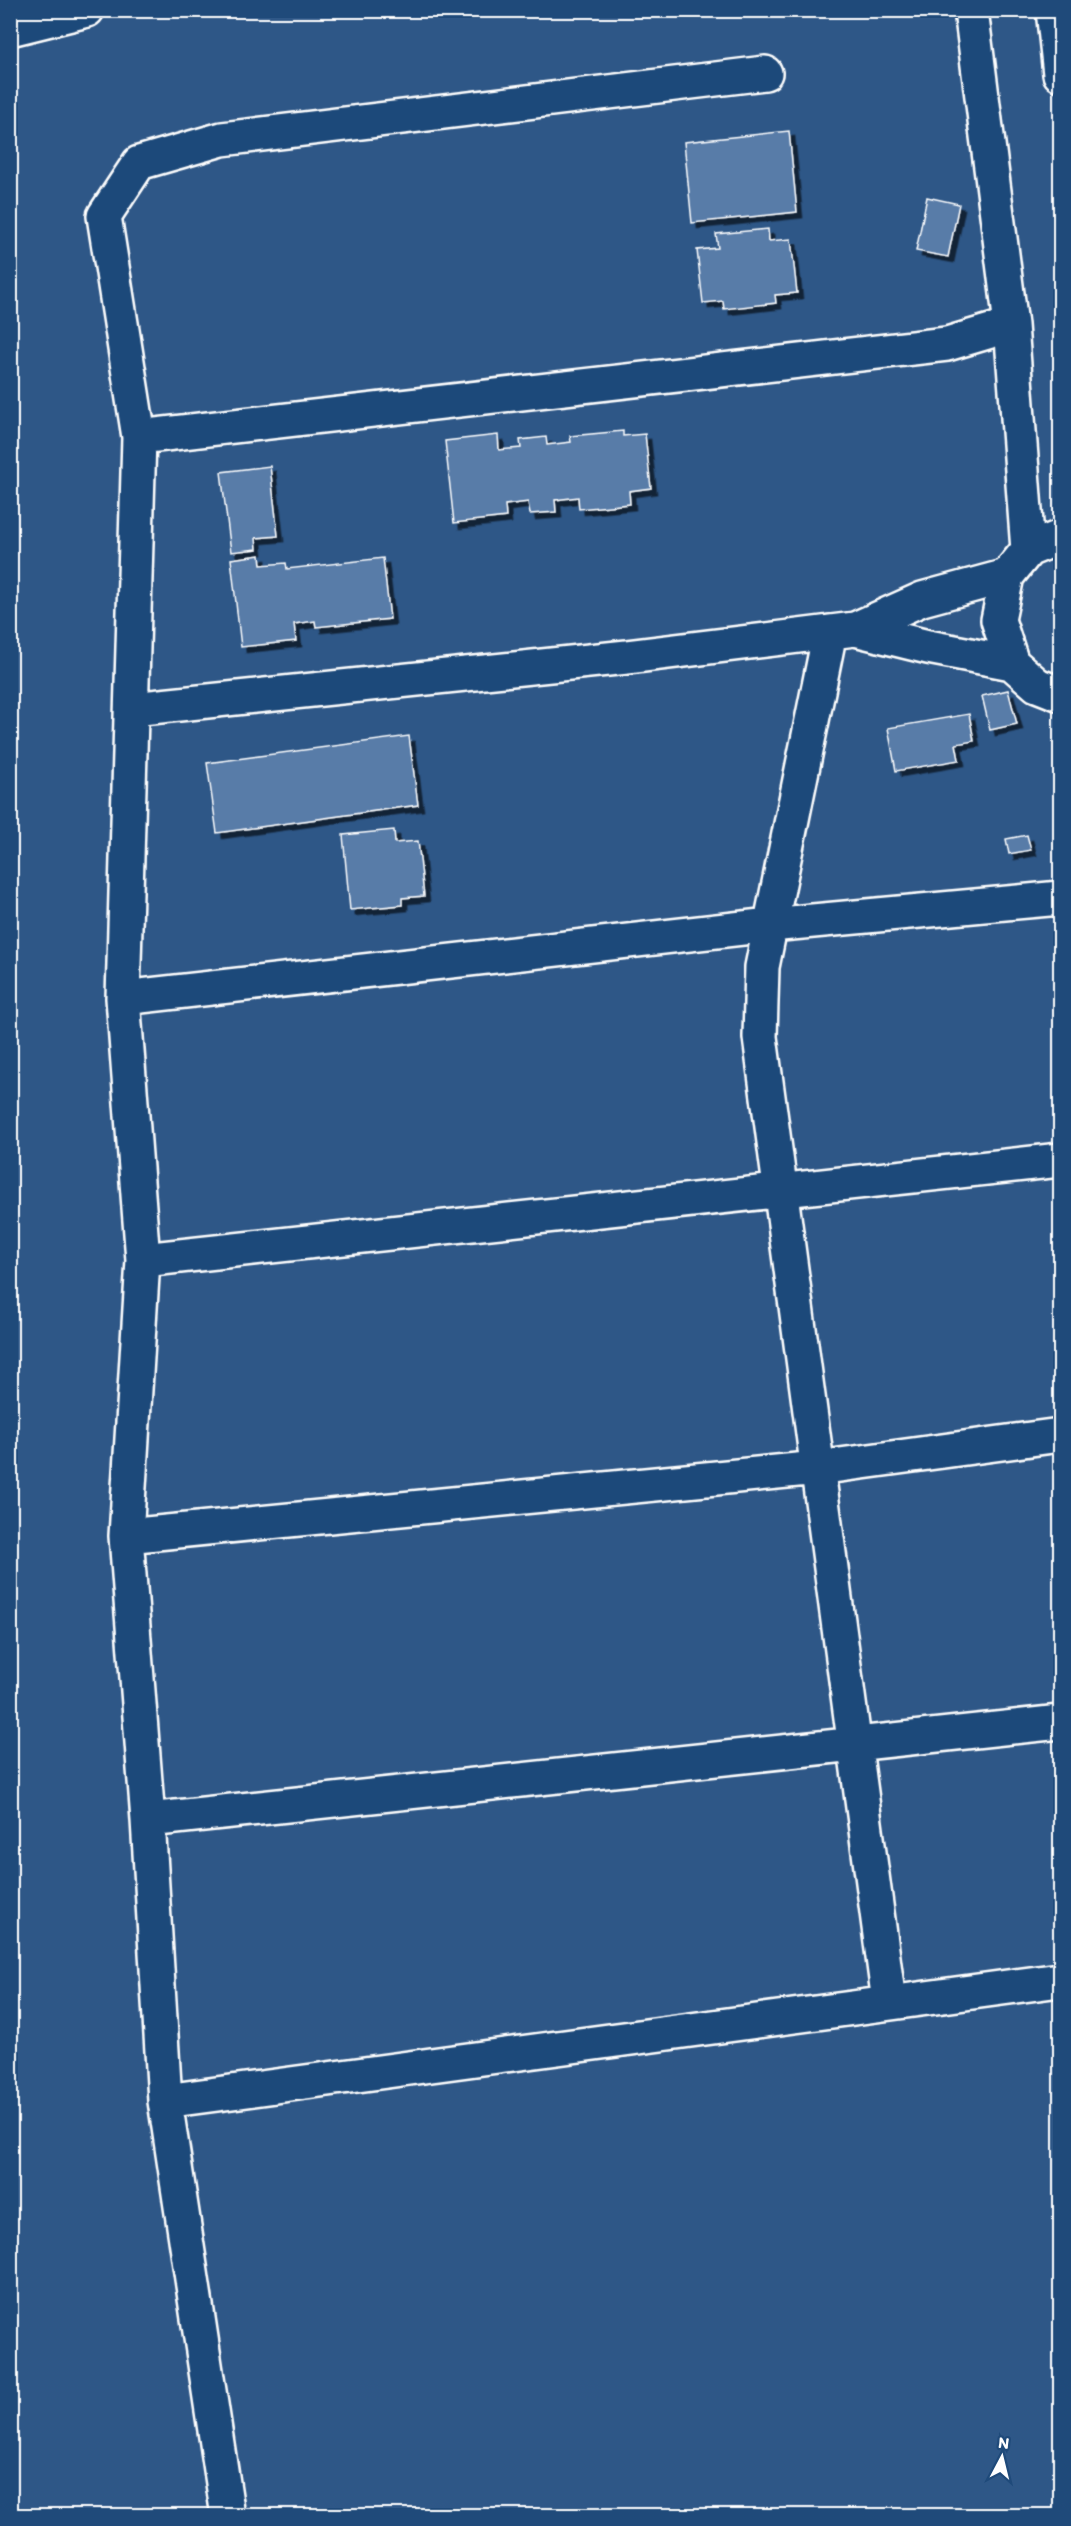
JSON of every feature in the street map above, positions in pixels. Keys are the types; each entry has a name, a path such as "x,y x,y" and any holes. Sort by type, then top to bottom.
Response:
{"street":[{"path":"10,29 87,10"},
{"path":"971,10 1011,325 1028,550"},
{"path":"1053,10 1060,74"},
{"path":"228,2516 165,2101 148,1820 126,1536 143,1260 123,998 139,437 104,216 139,164 222,139 765,72"},
{"path":"139,437 947,344 1011,325"},
{"path":"1060,537 1028,550 1007,576 998,620 1012,663 1036,685 1060,694"},
{"path":"132,709 627,657 842,630 922,599 1007,576"},
{"path":"842,630 1012,663"},
{"path":"842,630 770,925 762,967 760,1037 889,2002"},
{"path":"123,998 770,925 1060,898"},
{"path":"143,1260 1060,1160"},
{"path":"126,1536 818,1468 1060,1435"},
{"path":"148,1820 1060,1722"},
{"path":"165,2101 1060,1980"}],"building":[{"path":"789,131 797,212 692,223 684,142"},
{"path":"927,197 959,204 948,257 916,251"},
{"path":"768,229 769,241 791,239 797,293 775,295 776,303 724,309 723,301 703,303 697,250 718,248 716,234"},
{"path":"623,431 623,436 645,434 651,488 629,491 630,504 579,509 578,497 555,500 556,512 530,514 528,502 505,505 506,517 454,523 445,441 498,435 499,450 521,448 520,440 546,437 547,445 571,442 570,436"},
{"path":"270,466 278,536 256,538 257,549 231,552 221,472"},
{"path":"260,555 261,565 286,563 287,569 383,558 390,619 316,627 315,621 294,624 296,641 241,647 231,559"},
{"path":"1008,690 1017,724 990,730 982,696"},
{"path":"969,714 974,741 956,744 959,760 896,771 888,728"},
{"path":"409,736 418,805 217,833 207,763"},
{"path":"394,830 395,843 418,841 424,896 402,898 402,905 350,910 343,835"},
{"path":"1027,835 1031,850 1009,854 1006,839"}]}
